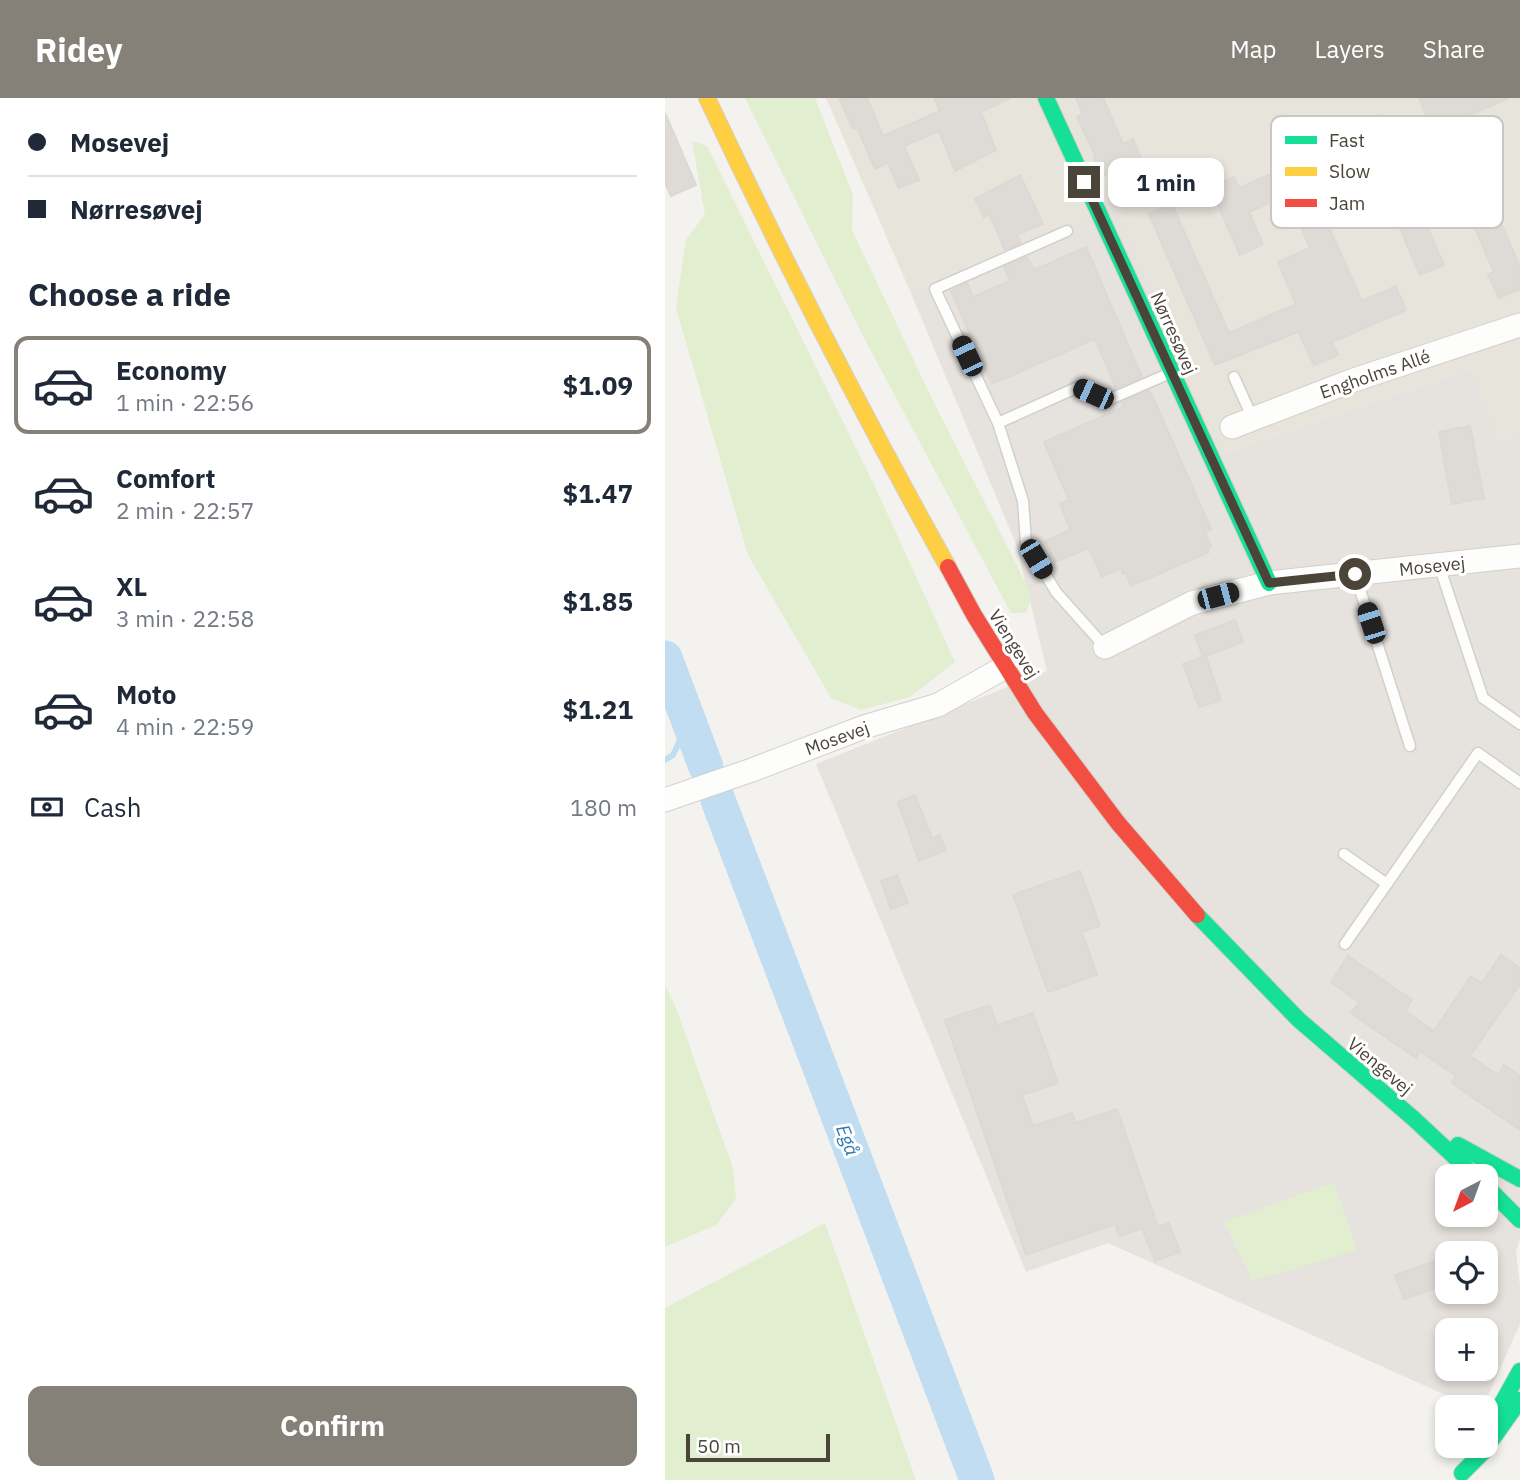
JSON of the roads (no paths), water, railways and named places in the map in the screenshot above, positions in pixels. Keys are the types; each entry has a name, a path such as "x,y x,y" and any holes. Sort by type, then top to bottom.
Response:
{"street":[{"name":"Viengevej","path":"707,98 774,240 888,460 954,581 1035,713 1118,823 1187,905 1299,1020 1462,1164"},
{"name":"Nørresøvej","path":"1046,98 1269,583"},
{"name":"Engholms Allé","path":"1242,423 1351,381 1520,325"},
{"name":"Mosevej","path":"1105,647 1192,603 1269,583 1520,556"},
{"name":"Mosevej","path":"665,800 865,727 938,705 1005,667"},
{"name":"Viengevej","path":"1414,1119 1520,1179"},
{"path":"1498,1198 1520,1220"},
{"path":"1498,1410 1520,1371"},
{"path":"1498,1427 1520,1400"},
{"path":"1498,1435 1520,1417"},
{"path":"1459,1476 1473,1458"}],"lane":[{"path":"1067,231 935,289 998,423 1023,501 1026,542 1056,592 1105,647"},
{"path":"998,423 1078,387 1108,400 1171,373"},
{"path":"1234,377 1242,423"},
{"path":"1439,565 1483,698 1520,723"},
{"path":"1355,574 1410,746"},
{"path":"1345,944 1478,753 1520,783"},
{"path":"1344,854 1387,884"}],"waterway":[{"path":"665,658 706,767"},
{"path":"665,760 673,755 689,721"},
{"name":"Egå","path":"718,800 977,1480"}]}
